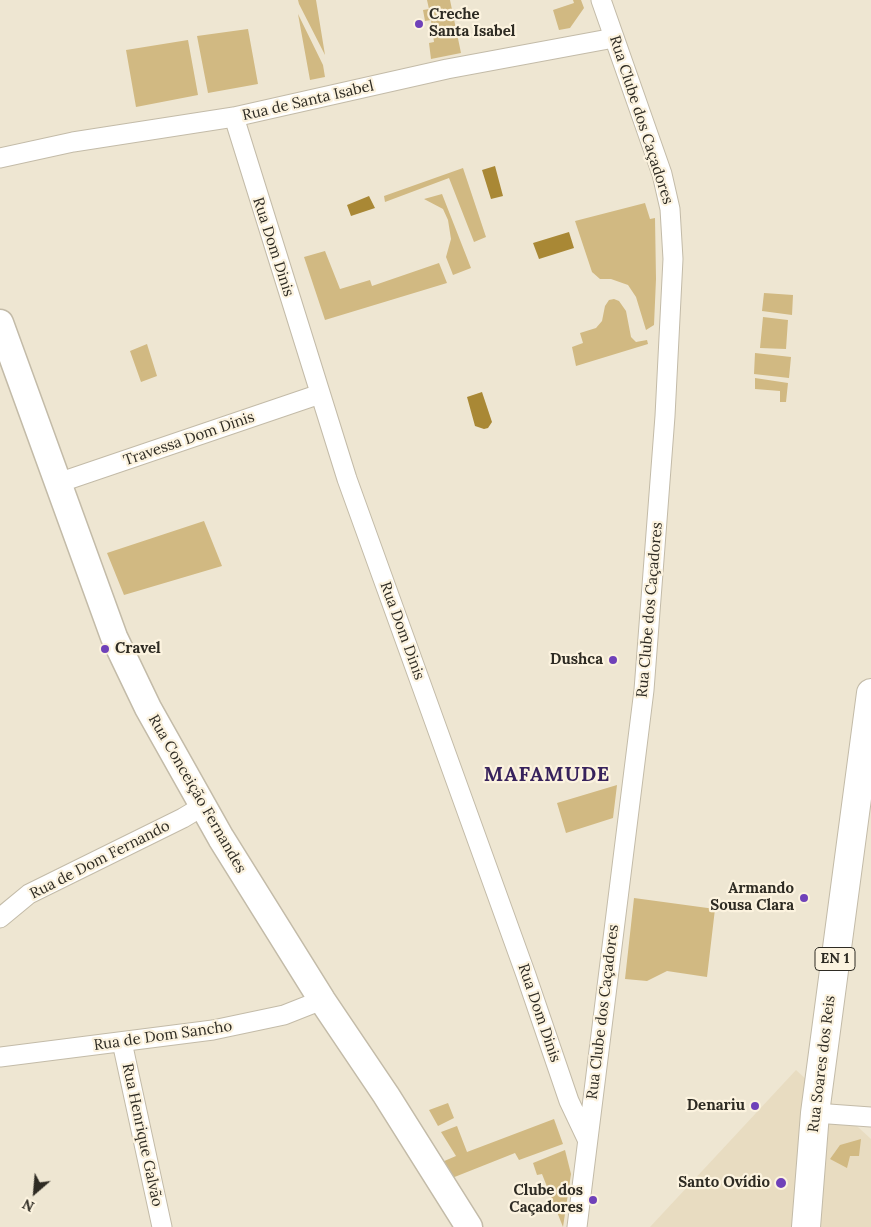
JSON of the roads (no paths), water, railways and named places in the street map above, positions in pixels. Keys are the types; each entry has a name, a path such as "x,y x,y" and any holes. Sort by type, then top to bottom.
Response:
{"main road":[{"name":"Rua Conceição Fernandes","path":"0,323 114,637 148,708 202,806 322,1000 386,1095 469,1227"},
{"name":"Rua Soares dos Reis","path":"806,1227 815,1113 871,693"}],"street":[{"name":"Rua Clube dos Caçadores","path":"577,1227 644,690 665,416 673,259 670,209 662,174 601,0"},
{"name":"Rua de Santa Isabel","path":"0,158 73,142 234,118 447,69 614,38"},
{"name":"Rua Dom Dinis","path":"234,118 350,488 526,975 569,1101 587,1139"},
{"name":"Travessa Dom Dinis","path":"58,483 320,394"},
{"name":"Rua de Dom Fernando","path":"0,918 29,894 184,818 202,806"},
{"name":"Rua de Dom Sancho","path":"0,1057 213,1030 284,1015 322,1000"},
{"name":"Rua Henrique Galvão","path":"122,1042 162,1227"},
{"path":"815,1113 871,1117"}],"place":[{"name":"Creche Santa Isabel","path":"419,24"},
{"name":"Cravel","path":"105,649"},
{"name":"Dushca","path":"613,660"},
{"name":"Armando Sousa Clara","path":"804,898"},
{"name":"Denariu","path":"755,1106"},
{"name":"Santo Ovídio","path":"781,1183"},
{"name":"Clube dos Caçadores","path":"593,1200"}],"district":[{"name":"MAFAMUDE","path":"547,775"}]}
